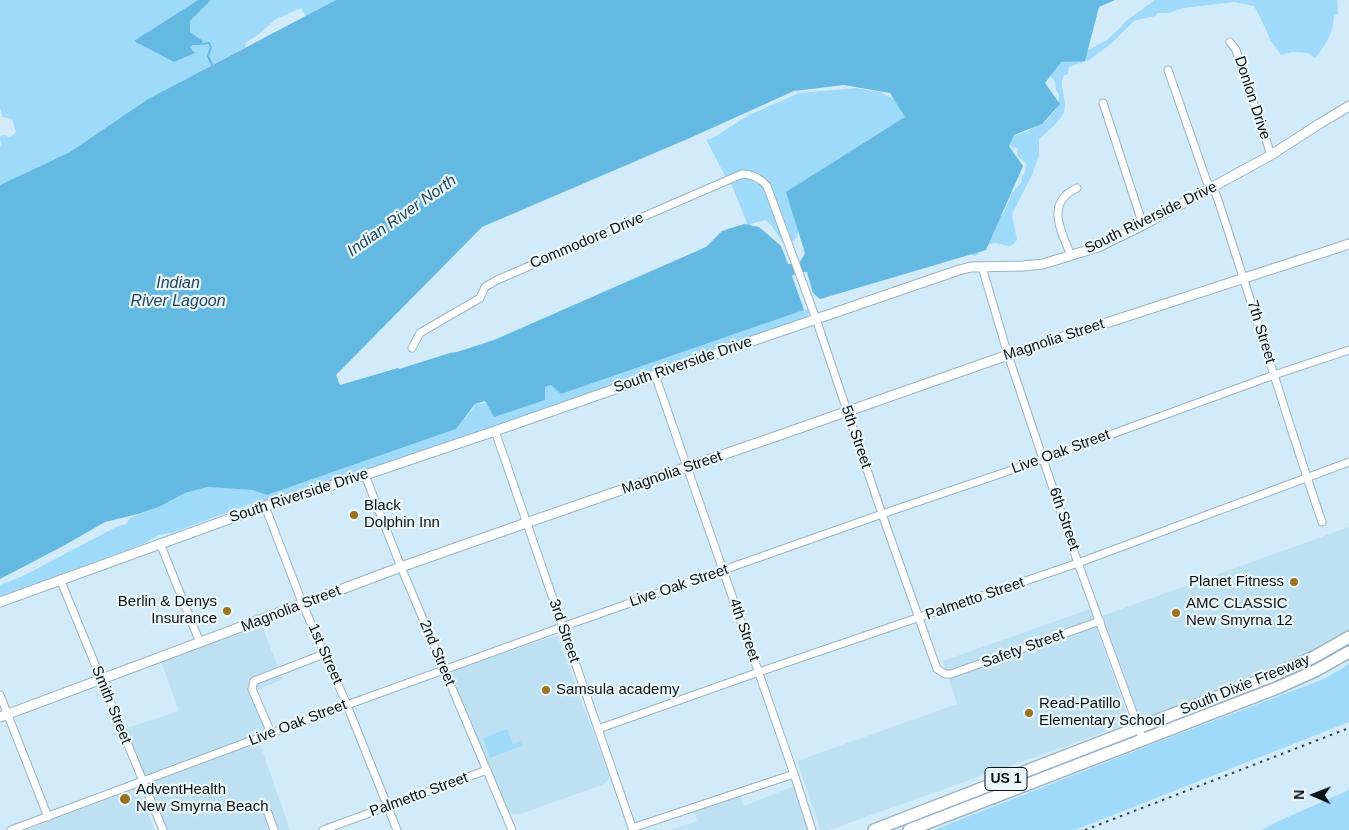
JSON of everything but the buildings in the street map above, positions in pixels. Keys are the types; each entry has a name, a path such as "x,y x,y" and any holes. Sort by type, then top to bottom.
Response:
{"main road":[{"name":"South Dixie Freeway","path":"1139,728 1292,668 1349,637"},
{"name":"South Dixie Freeway","path":"1143,740 1255,697 1317,670 1349,652"},
{"name":"US 1","path":"874,830 1139,728"},
{"name":"US 1","path":"908,830 1143,740"}],"street":[{"name":"Donlon Drive","path":"1230,42 1236,50 1271,155"},
{"name":"7th Street","path":"1168,70 1206,182 1218,196 1322,522"},
{"path":"1103,103 1143,225"},
{"name":"South Riverside Drive","path":"0,602 265,506 366,475 959,270 972,267 1043,264 1098,247 1213,188 1271,155 1349,106"},
{"name":"Commodore Drive","path":"412,348 420,333 480,298 485,287 497,280 742,174 751,174 762,180 771,196"},
{"path":"1071,256 1058,220 1057,211 1061,201 1068,192 1077,188"},
{"name":"5th Street","path":"771,196 816,319 937,669 944,674"},
{"name":"Magnolia Street","path":"4,715 401,567 526,523 1008,355 1349,244"},
{"name":"6th Street","path":"982,267 1008,355 1078,563 1143,740"},
{"name":"Live Oak Street","path":"11,830 562,627 1044,459 1274,375 1349,350"},
{"name":"4th Street","path":"655,375 812,830"},
{"name":"3rd Street","path":"495,431 633,829"},
{"name":"Palmetto Street","path":"598,730 758,672 1078,563 1349,462"},
{"name":"2nd Street","path":"366,475 401,567 512,830"},
{"name":"1st Street","path":"265,506 303,604 347,705 397,830"},
{"path":"160,543 200,643"},
{"name":"Smith Street","path":"60,580 163,830"},
{"name":"Safety Street","path":"944,674 951,674 1100,621"},
{"path":"270,733 252,689 254,681 324,654"},
{"path":"1250,685 1255,697"},
{"path":"0,696 4,715 48,817"},
{"name":"Palmetto Street","path":"323,830 487,770"},
{"path":"633,829 794,774"},
{"path":"976,791 980,802"},
{"path":"268,813 274,830"}],"shaded area":[{"path":"0,0 198,0 135,41 174,62 194,53 190,47 203,41 189,32 190,21 211,0 336,0 306,16 301,8 276,19 258,35 245,43 246,47 148,99 70,152 0,185 0,137 3,135 10,137 16,132 12,119 3,117 0,108"},
{"path":"1155,0 1337,0 1338,14 1334,16 1334,22 1328,38 1315,58 1308,53 1292,52 1281,55 1271,41 1254,6 1235,2 1183,8 1169,13 1158,13 1155,16 1134,21 1112,43 1089,60 1069,67 1068,74 1064,75 1062,84 1065,103 1064,112 1056,123 1039,139 1039,155 1032,175 1012,214 1017,240 1014,244 1008,246 992,243 974,256 968,253 993,230 1005,210 1012,193 1021,183 1027,164 1018,157 1018,149 1009,145 1011,137 1028,131 1046,121 1058,106 1059,94 1050,74 1059,62 1066,62 1107,40 1126,21"},
{"path":"856,88 880,92 899,102 908,117 800,225 797,237 792,242 770,184 759,175 749,172 739,173 726,178 706,139 711,139 749,115 799,93"},
{"path":"743,177 755,180 764,187 785,245 766,220 746,226 747,223 731,183"},
{"path":"808,310 807,318 795,323 309,490 253,503 172,533 159,535 143,544 0,597 0,585 23,576 116,527 126,524 130,518 159,507 185,493 207,487 253,490 267,495 456,429 475,404 486,403 494,416 545,400 544,387 551,385 561,394"},
{"path":"1349,527 1349,632 1297,660 1141,723 1102,616"},
{"name":"Read-Patillo Elementary School","path":"1090,609 1130,723 829,830 821,830 797,761 957,704 943,661"},
{"path":"261,624 283,679 255,691 270,730 145,777 127,728 179,711 161,661"},
{"path":"557,635 609,775 608,780 602,785 520,814 511,814 508,811 450,675 454,670"},
{"path":"1349,664 1349,722 1075,830 934,830 1324,679"},
{"path":"507,729 513,744 520,741 522,746 490,758 483,738"},
{"path":"259,741 290,830 167,830 147,783"},
{"path":"794,786 808,830 671,830 697,821 694,811 740,796 744,806"},
{"name":"AdventHealth New Smyrna Beach","path":"137,788 155,830 26,830 78,810"},
{"path":"1349,790 1349,830 1261,830 1281,820"}],"water":[{"path":"198,0 211,0 190,21 190,32 203,41 201,45 190,47 195,53 174,62 134,41"},
{"name":"Indian River Lagoon","path":"336,0 1115,0 1099,7 1085,61 1061,62 1045,83 1060,104 1042,124 1014,135 1009,146 1023,166 986,250 820,299 813,293 807,272 796,273 792,276 804,310 561,394 551,385 545,387 545,400 494,417 485,401 475,404 456,429 267,495 253,490 207,487 185,493 159,507 105,522 0,579 0,185 70,152 148,99","holes":["844,85 890,93 905,117 786,192 805,253 800,262 788,264 781,246 759,227 744,224 722,231 706,247 494,340 340,385 336,375 482,227 794,91"]}],"waterway":[{"path":"202,44 209,43 211,47 208,56 212,65"}],"railway":[{"path":"1085,830 1349,728"}],"place":[{"name":"Black Dolphin Inn","path":"354,515"},
{"name":"Planet Fitness","path":"1294,582"},
{"name":"Berlin & Denys Insurance","path":"227,611"},
{"name":"AMC CLASSIC New Smyrna 12","path":"1176,613"},
{"name":"Samsula academy","path":"546,690"},
{"name":"Read-Patillo Elementary School","path":"1029,713"},
{"name":"AdventHealth New Smyrna Beach","path":"125,799"}],"water label":[{"name":"Indian River North","path":"402,216"}]}
